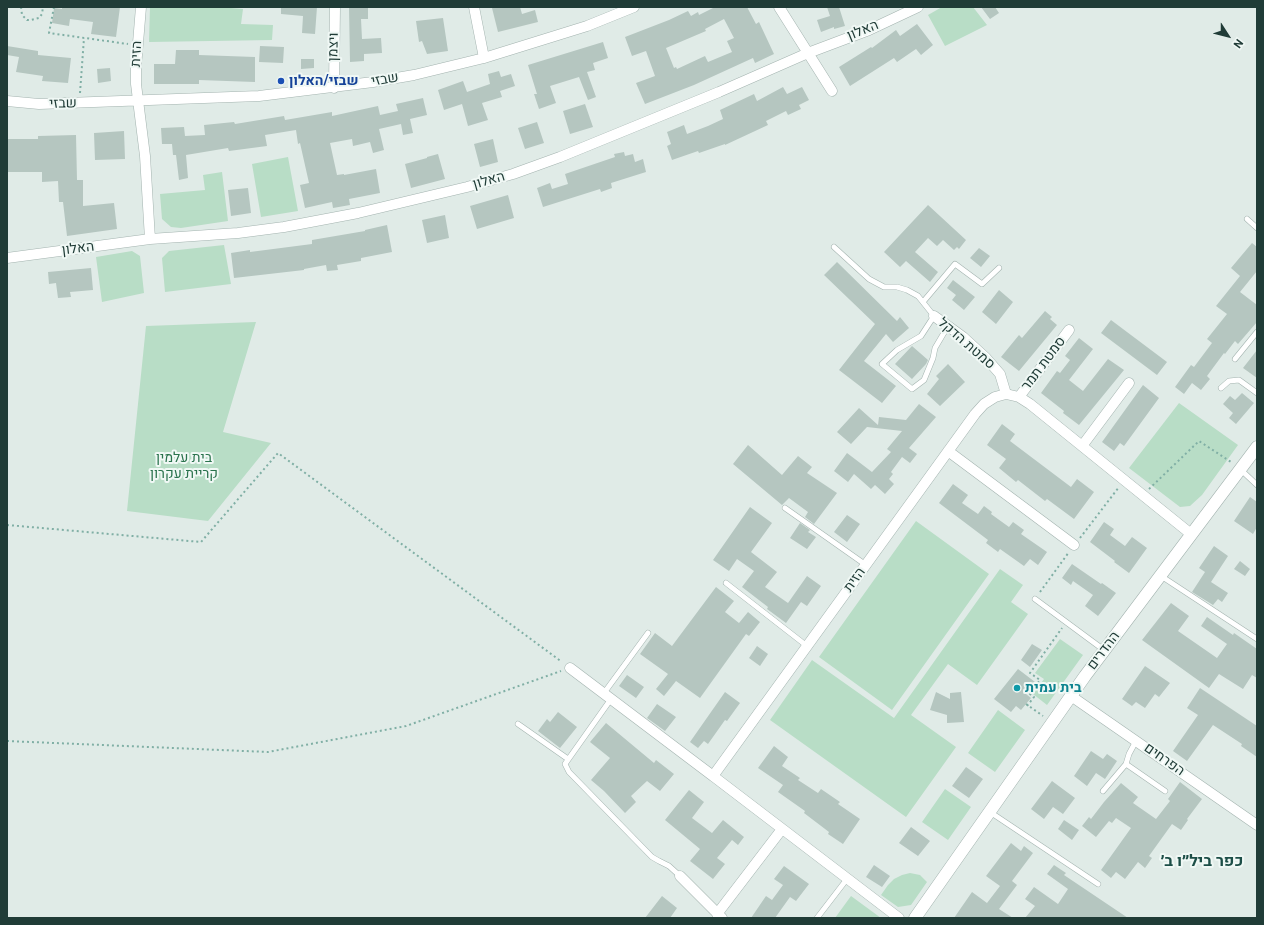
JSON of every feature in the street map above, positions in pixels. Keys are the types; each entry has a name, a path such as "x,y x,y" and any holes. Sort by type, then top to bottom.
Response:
{"street":[{"name":"הזית","path":"139,101 136,66 140,7"},
{"name":"ויצמן","path":"334,88 335,7"},
{"path":"474,7 484,58"},
{"name":"שבזי","path":"7,101 39,104 79,104 259,96 334,88 414,75 484,58 587,26 634,7"},
{"path":"779,7 832,91"},
{"name":"האלון","path":"7,258 150,239 238,232 292,225 358,213 513,174 560,157 719,92 808,53 868,30 918,7"},
{"path":"139,101 145,156 150,239"},
{"name":"סמטת הדקל","path":"934,316 963,337 986,358 1000,374 1006,394"},
{"name":"סמטת תמר","path":"1019,397 1069,330"},
{"path":"1082,446 1129,383"},
{"name":"הזית","path":"713,776 975,414 984,404 996,397 1006,394"},
{"path":"1006,394 1019,397 1030,404 1191,534"},
{"name":"ההדרים","path":"915,918 1104,650 1257,447"},
{"path":"948,451 1074,545"},
{"path":"570,668 899,918"},
{"name":"הפרחים","path":"1071,696 1257,825"},
{"path":"680,876 720,916 782,829"}],"lane":[{"path":"1247,219 1257,228"},
{"path":"834,247 869,279 884,287 897,286 918,296 934,316 921,336 897,350 882,364 912,389 924,380 933,358 935,348 948,326"},
{"path":"923,302 955,264 982,284 999,268"},
{"path":"1235,358 1257,332"},
{"path":"1221,388 1229,381 1239,380 1257,393"},
{"path":"1240,469 1257,485"},
{"path":"785,508 866,565"},
{"path":"1160,576 1257,639"},
{"path":"726,583 807,646"},
{"path":"1035,599 1104,650"},
{"path":"648,633 565,764 569,772 652,857 669,866 680,876"},
{"path":"518,724 568,759"},
{"path":"1103,791 1126,764 1129,754 1136,741"},
{"path":"1126,764 1165,791"},
{"path":"990,812 1098,884"},
{"path":"817,918 847,879"}],"path":[{"path":"21,7 22,15 27,20 38,18 42,14 43,7"},
{"path":"54,7 49,33 138,46"},
{"path":"79,104 84,38"},
{"path":"1143,495 1199,441 1240,469"},
{"path":"7,525 201,542 278,453 570,668"},
{"path":"1052,723 1026,705 1034,697 1030,694 1040,680 1030,673 1066,622"},
{"path":"7,741 268,752 406,726 570,668"}],"green space":[{"path":"150,7 219,7 243,9 241,24 273,25 272,40 149,42"},
{"path":"942,7 973,7 987,25 945,46 928,15"},
{"path":"288,157 298,211 261,217 252,164"},
{"path":"222,172 228,221 181,228 171,227 162,219 160,194 205,190 203,175"},
{"path":"224,245 231,284 165,292 162,258 169,251"},
{"path":"132,251 140,256 144,293 102,302 96,257"},
{"name":"בית עלמין קריית עקרון","path":"256,322 223,432 271,443 208,521 127,511 146,326"},
{"path":"1179,403 1238,445 1202,495 1190,506 1180,507 1129,468"},
{"path":"916,521 989,574 892,710 819,657"},
{"path":"1000,569 1023,585 1011,602 1028,614 977,685 948,664 911,715 956,747 906,817 770,720 812,660 894,718"},
{"path":"1060,639 1083,655 1047,705 1033,694 1044,679 1035,673"},
{"path":"998,710 1025,730 995,772 968,753"},
{"path":"945,789 971,807 948,840 922,822"},
{"path":"910,873 920,875 927,882 911,905 898,907 881,895 894,879"},
{"path":"851,896 881,918 835,918"}],"building":[{"path":"62,7 120,7 116,37 91,34 93,22 70,19 69,26 52,23 54,8 62,9"},
{"path":"281,7 317,7 315,34 302,33 303,16 281,14"},
{"path":"349,7 368,7 368,19 361,19 362,39 381,38 382,53 364,54 364,61 350,62"},
{"path":"520,7 522,14 535,10 538,22 498,32 492,8"},
{"path":"715,7 747,7 756,24 759,22 774,54 755,63 753,58 694,85 645,104 636,83 655,76 646,51 632,56 625,37 688,11 691,16 698,12 699,15","holes":["724,19 734,38 727,41 732,52 708,62 705,56 677,69 676,67 674,68 666,48 706,31 705,29"]},
{"path":"827,7 839,7 845,26 834,29 834,27 821,32 817,20 830,16"},
{"path":"981,7 995,7 999,13 990,19"},
{"path":"443,18 448,51 427,54 422,41 419,42 416,21"},
{"path":"917,24 933,45 921,55 916,49 897,62 894,58 850,86 839,67 871,47 872,48 896,30 900,36"},
{"path":"603,42 608,58 593,63 595,70 587,72 596,97 588,100 579,77 550,86 556,103 539,109 534,94 537,94 528,65"},
{"path":"7,46 38,51 38,55 71,58 68,83 42,81 43,76 16,72 19,57 7,55"},
{"path":"260,46 284,47 283,63 259,62"},
{"path":"176,50 199,50 199,55 255,57 255,82 199,80 199,84 154,84 154,64 175,64"},
{"path":"301,59 314,59 314,68 301,69"},
{"path":"110,68 111,81 98,83 97,69"},
{"path":"499,71 501,77 511,74 515,86 500,91 502,97 482,103 488,120 468,126 462,104 444,110 438,90 463,81 467,92 490,84 488,74"},
{"path":"783,87 787,94 802,87 809,100 799,105 801,109 788,115 786,111 766,121 768,125 725,145 699,153 698,151 672,160 667,146 671,144 667,132 684,125 687,134 708,126 723,119 720,110 754,94 757,101"},
{"path":"423,98 427,115 410,119 413,133 403,135 401,124 379,129 384,150 373,153 370,142 353,146 352,139 330,143 337,175 376,169 380,193 349,199 350,205 333,208 332,202 305,208 300,185 309,183 300,143 298,144 296,130 265,135 267,146 229,151 228,148 186,155 188,178 179,180 176,155 173,155 172,144 162,144 161,128 184,127 185,136 205,135 204,125 234,122 235,124 284,116 285,120 332,112 332,116 378,106 380,115 398,111 396,104"},
{"path":"585,104 593,127 570,134 563,111"},
{"path":"537,122 544,143 525,149 518,128"},
{"path":"124,131 125,159 95,160 94,133"},
{"path":"76,135 77,180 83,180 83,206 114,203 117,229 67,236 63,202 59,202 58,181 42,182 42,172 7,172 7,139 38,139 38,136"},
{"path":"493,139 498,162 480,167 474,144"},
{"path":"624,152 625,156 633,154 635,162 643,159 646,172 611,183 612,188 601,192 600,189 543,207 537,188 550,183 552,189 568,184 565,174 615,157 614,154"},
{"path":"438,154 445,179 411,188 405,164"},
{"path":"248,188 251,213 231,216 228,190"},
{"path":"508,195 514,218 477,229 470,206"},
{"path":"928,205 966,240 959,249 957,247 954,250 943,240 937,246 928,238 915,252 938,272 930,282 906,261 900,267 884,252"},
{"path":"445,215 449,238 427,243 422,220"},
{"path":"387,225 392,252 361,258 361,261 337,265 338,270 327,271 326,265 304,270 234,278 231,253 312,244 312,240 365,231"},
{"path":"1252,243 1257,247 1257,271 1240,292 1257,305 1257,322 1238,344 1235,341 1225,354 1224,353 1207,376 1210,379 1201,390 1192,383 1184,394 1175,387 1191,365 1194,367 1212,343 1207,339 1227,314 1216,306 1240,276 1231,268"},
{"path":"979,248 990,256 981,267 970,258"},
{"path":"837,262 897,321 900,317 909,328 893,342 886,334 864,361 896,386 882,403 839,370 875,324 824,275"},
{"path":"91,268 93,290 70,292 71,297 58,298 56,283 49,284 48,272"},
{"path":"953,280 975,297 964,310 952,300 956,295 947,288"},
{"path":"999,290 1013,302 996,324 982,312"},
{"path":"1045,311 1052,317 1050,319 1057,325 1019,371 1001,357 1019,335 1022,338"},
{"path":"1111,320 1167,362 1157,375 1101,333"},
{"path":"1079,338 1093,349 1069,380 1083,391 1108,359 1124,370 1079,425 1041,393 1057,371 1060,373 1070,360 1065,356"},
{"path":"912,346 928,360 912,379 895,364"},
{"path":"1257,350 1257,378 1243,368"},
{"path":"948,364 965,382 940,406 927,394 939,379 936,376"},
{"path":"1143,385 1159,398 1124,446 1120,443 1114,451 1102,442"},
{"path":"1242,393 1254,403 1236,424 1229,418 1233,413 1223,404 1230,396 1235,400"},
{"path":"919,404 936,417 909,448 917,454 910,463 902,457 891,472 893,474 889,479 894,484 885,494 875,485 871,489 854,474 848,482 834,471 847,453 872,472 891,452 887,449 902,431 867,427 851,444 837,432 859,408 878,425 879,417 906,420"},
{"path":"1002,424 1015,434 1010,441 1071,487 1077,479 1094,492 1074,519 1047,499 1045,501 1018,480 1016,482 999,468 1006,459 987,445"},
{"path":"748,445 782,475 798,456 812,467 807,473 837,493 814,524 805,517 808,512 789,498 782,505 733,464"},
{"path":"953,484 968,495 962,503 978,514 984,506 992,512 991,514 1009,527 1013,522 1024,530 1021,534 1047,552 1038,565 1030,559 1024,566 1000,549 998,552 986,543 988,540 939,503"},
{"path":"1250,497 1257,502 1257,527 1253,534 1234,521"},
{"path":"750,507 772,523 751,552 777,572 765,587 788,603 807,576 821,586 807,606 801,602 786,623 742,587 754,571 737,559 729,571 713,560"},
{"path":"847,515 860,524 847,542 834,532"},
{"path":"1104,522 1114,529 1110,535 1125,546 1132,537 1147,548 1129,573 1090,542"},
{"path":"800,523 810,530 808,532 816,537 807,549 790,538"},
{"path":"1214,546 1228,556 1211,582 1228,593 1222,602 1218,599 1213,605 1192,592 1205,572 1199,568"},
{"path":"1240,561 1250,569 1245,576 1234,569"},
{"path":"1072,564 1116,593 1098,616 1085,606 1093,595 1073,581 1071,585 1062,578"},
{"path":"716,587 734,601 725,612 739,623 748,612 760,622 749,636 746,634 700,698 676,681 664,696 656,689 668,674 640,654 655,633 672,646"},
{"path":"1171,603 1189,616 1178,631 1217,658 1227,644 1201,626 1207,617 1257,649 1257,678 1252,675 1243,689 1219,674 1209,688 1142,640"},
{"path":"1032,644 1042,650 1030,667 1021,660"},
{"path":"757,646 768,654 760,666 749,658"},
{"path":"1145,666 1170,683 1159,697 1155,694 1145,708 1136,702 1132,706 1122,699"},
{"name":"בית עמית","path":"1018,669 1035,682 1026,694 1031,698 1021,710 1016,706 1011,712 994,699"},
{"path":"627,675 644,687 636,698 619,686"},
{"path":"1200,688 1257,726 1257,757 1241,746 1242,744 1213,725 1187,761 1173,751 1198,715 1187,708"},
{"path":"725,692 740,703 727,721 725,720 708,744 704,741 698,748 690,742"},
{"path":"936,692 950,699 950,693 961,692 964,722 947,723 947,715 930,710"},
{"path":"657,704 676,717 665,731 647,718"},
{"path":"558,712 577,727 560,748 538,731 547,719 550,722"},
{"path":"606,723 654,763 656,760 674,774 660,791 647,781 631,796 636,802 625,813 591,780 610,758 590,742"},
{"path":"774,746 788,757 782,766 800,778 798,780 818,793 821,789 840,802 838,804 860,819 843,844 828,834 829,832 804,813 805,811 778,792 783,785 758,768"},
{"path":"1091,751 1103,759 1107,754 1117,761 1105,779 1096,773 1087,786 1074,776"},
{"path":"966,767 983,779 969,798 952,786"},
{"path":"1052,781 1075,798 1063,814 1053,807 1044,819 1031,809"},
{"path":"1180,782 1202,799 1187,819 1188,820 1181,830 1172,824 1149,856 1152,858 1145,868 1138,862 1125,879 1116,872 1111,878 1101,870 1131,828 1116,818 1112,823 1109,821 1096,837 1082,826 1089,817 1091,819 1121,783 1138,797 1133,803 1156,819 1170,801 1168,799"},
{"path":"689,790 704,802 692,818 712,833 723,820 744,837 738,845 732,840 717,858 725,864 713,879 690,861 700,849 665,820"},
{"path":"1064,820 1079,830 1072,840 1058,829"},
{"path":"911,827 930,841 918,856 899,843"},
{"path":"1011,843 1021,851 1024,846 1033,853 1012,881 1017,885 999,909 1013,918 954,918 972,892 987,903 1000,886 986,876"},
{"path":"874,865 890,876 882,887 866,877"},
{"path":"1054,865 1066,873 1064,875 1128,918 1025,918 1035,906 1025,899 1034,887 1058,904 1068,889 1047,874"},
{"path":"784,866 809,884 796,901 790,897 775,918 751,918 766,896 772,900 783,885 774,879"},
{"path":"662,896 677,908 670,918 645,918"}],"place":[{"name":"שבזי/האלון","path":"281,81"},
{"name":"בית עמית","path":"1017,688"}],"district":[{"name":"כפר ביל״ו ב׳","path":"1202,862"}]}
